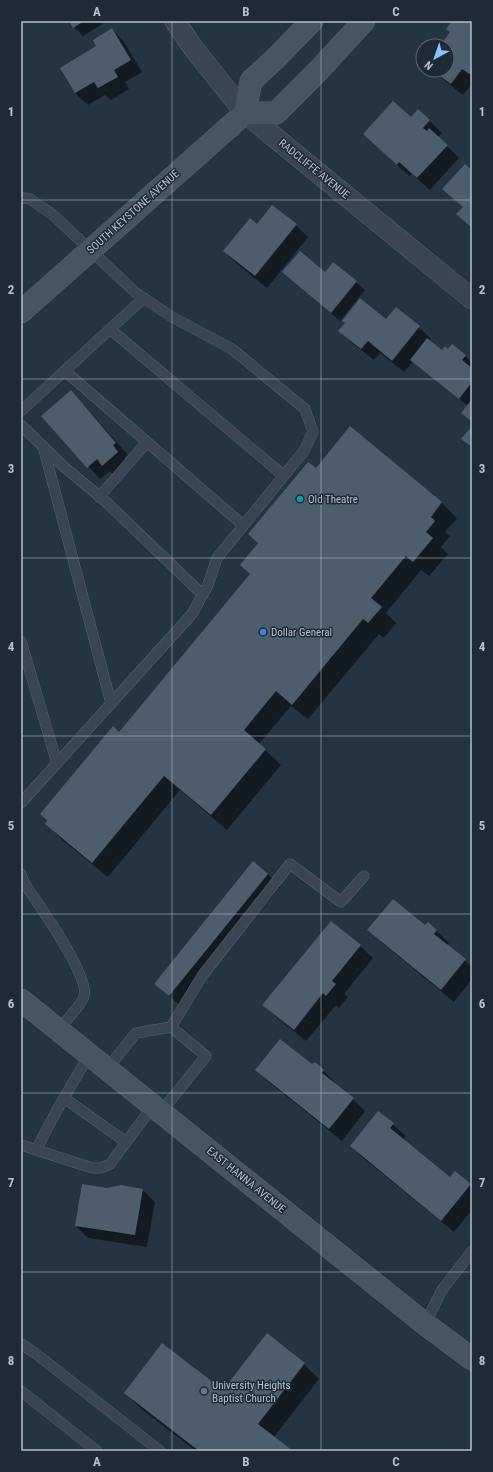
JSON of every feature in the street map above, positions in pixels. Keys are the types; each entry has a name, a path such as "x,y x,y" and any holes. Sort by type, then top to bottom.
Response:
{"main road":[{"path":"312,21 251,81 245,113 276,113 319,70 364,21"},
{"name":"SOUTH KEYSTONE AVENUE","path":"21,312 245,113"},
{"name":"EAST HANNA AVENUE","path":"21,1000 425,1324 472,1359"}],"street":[{"name":"RADCLIFFE AVENUE","path":"175,21 194,49 245,113 472,299"}],"lane":[{"path":"21,803 192,614 208,586 217,558 304,451 313,432 305,409 232,349 172,317 136,294 52,214 30,199 22,197"},
{"path":"21,411 144,298"},
{"path":"110,330 284,476"},
{"path":"64,371 243,525"},
{"path":"21,425 63,466 100,497 203,595"},
{"path":"100,497 147,442"},
{"path":"43,446 111,703"},
{"path":"21,641 57,763"},
{"path":"107,1069 136,1033 171,1027 202,976 290,864 341,902 364,876"},
{"path":"21,874 24,883 70,953 86,989 84,998 58,1030"},
{"path":"21,1146 92,1168 101,1168 110,1164 126,1142 206,1056 171,1027"},
{"path":"36,1150 89,1055"},
{"path":"64,1098 126,1142"},
{"path":"425,1324 442,1290 472,1251"},
{"path":"21,1344 35,1353 160,1451"},
{"path":"21,1391 97,1451"}],"building":[{"path":"69,21 84,21 73,28"},
{"path":"452,21 472,21 472,73 471,75 462,69 451,84 443,78 455,78 455,38 446,38 450,32 446,29"},
{"path":"112,28 131,60 114,70 118,77 98,88 94,82 75,93 60,68 96,46 93,40"},
{"path":"393,101 411,117 418,109 430,120 423,128 427,131 429,128 448,145 417,178 399,162 397,165 363,134"},
{"path":"465,164 472,170 472,228 456,214 463,207 442,189"},
{"path":"272,205 297,224 255,276 223,251 250,218 257,224"},
{"path":"300,251 325,272 333,262 357,281 331,313 282,272"},
{"path":"360,298 386,319 396,307 420,326 392,361 368,341 361,349 338,331 345,323 342,321"},
{"path":"427,338 442,350 445,346 448,349 452,344 466,355 462,360 472,368 472,382 459,399 410,360"},
{"path":"71,390 116,443 113,445 118,452 102,466 97,459 87,468 41,416"},
{"path":"472,399 472,422 461,413"},
{"path":"350,426 442,502 431,517 435,521 426,532 433,538 413,562 406,556 371,598 382,607 368,623 363,619 292,705 276,691 244,730 266,749 211,815 164,776 92,863 45,824 47,820 40,814 113,726 119,732 250,574 240,565 258,543 248,534 308,462 316,468"},
{"path":"472,426 472,447 461,439"},
{"path":"253,861 268,874 169,996 154,984"},
{"path":"393,899 425,925 428,922 437,930 434,934 466,959 441,990 367,930"},
{"path":"331,921 361,945 332,981 336,984 326,996 323,993 294,1030 262,1005"},
{"path":"280,1039 312,1064 315,1062 324,1070 322,1073 354,1098 329,1129 255,1070"},
{"path":"378,1111 394,1123 390,1128 450,1177 455,1171 471,1184 441,1221 350,1146"},
{"path":"82,1184 107,1188 121,1185 143,1189 135,1235 75,1226"},
{"name":"University Heights Baptist Church","path":"267,1333 305,1363 258,1424 293,1451 199,1451 124,1393 162,1343 223,1390"}],"place":[{"name":"Old Theatre","path":"300,499"},
{"name":"Dollar General","path":"263,632"},
{"name":"University Heights Baptist Church","path":"204,1391"}]}
